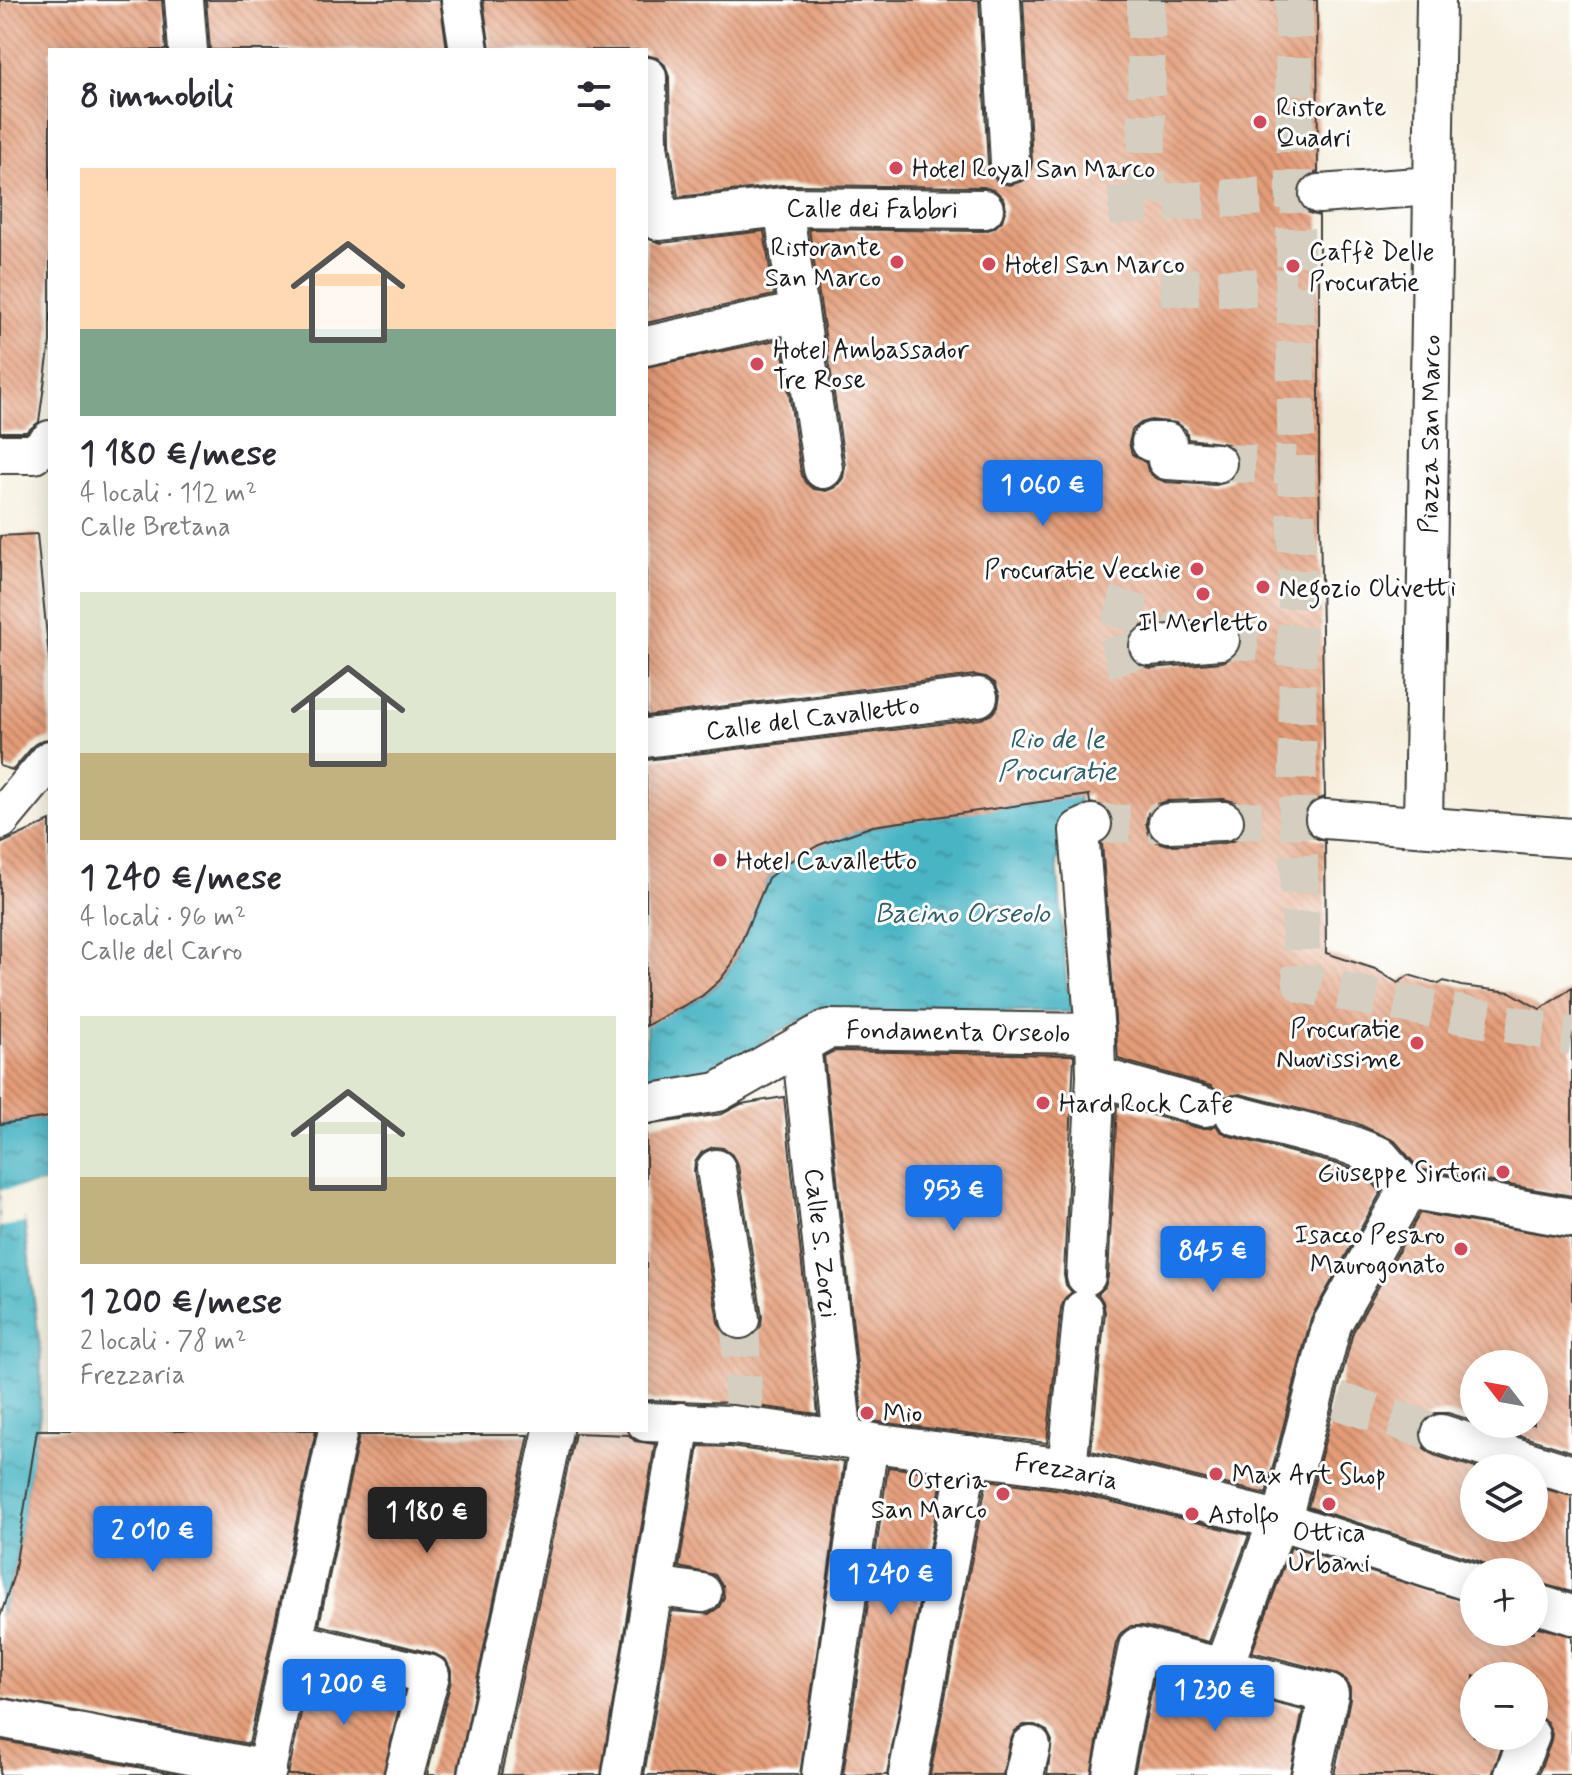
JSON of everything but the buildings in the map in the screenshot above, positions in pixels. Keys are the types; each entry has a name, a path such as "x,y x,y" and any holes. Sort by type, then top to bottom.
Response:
{"street":[{"path":"184,0 188,48"},
{"path":"461,0 469,48"},
{"path":"1001,0 1010,163"},
{"name":"Piazza San Marco","path":"1423,826 1436,0"},
{"path":"648,145 659,221 783,207"},
{"path":"1319,194 1433,186"},
{"name":"Calle dei Fabbri","path":"823,469 783,207 984,209"},
{"path":"648,346 799,312"},
{"path":"0,454 34,454 48,442"},
{"path":"1151,442 1167,442 1167,460 1217,463"},
{"path":"1149,646 1220,640"},
{"name":"Calle del Cavalletto","path":"648,738 978,697"},
{"path":"0,820 48,762"},
{"path":"1325,819 1572,838"},
{"path":"1168,823 1224,821"},
{"path":"1067,1468 1084,1293 1096,1076 1079,830 1092,824"},
{"name":"Fondamenta Orseolo","path":"648,1104 718,1092 828,1029 1095,1033"},
{"name":"Calle S. Zorzi","path":"801,1044 856,1441 821,1775"},
{"path":"1096,1076 1348,1144 1379,1156 1408,1189 1572,1218"},
{"path":"716,1169 740,1319"},
{"path":"1225,1661 1323,1396 1332,1324 1408,1189"},
{"path":"622,1775 654,1586 664,1422"},
{"name":"Frezzaria","path":"664,1422 744,1422 856,1441 1067,1468 1282,1512 1460,1578"},
{"path":"0,1718 266,1772 338,1432"},
{"path":"478,1775 553,1432"},
{"path":"1441,1434 1572,1475"},
{"path":"908,1775 969,1455"},
{"path":"654,1586 702,1593"},
{"path":"1548,1607 1572,1615"},
{"path":"294,1642 430,1675 404,1775"},
{"path":"1112,1775 1138,1647 1225,1661 1329,1694 1311,1775"},
{"path":"1514,1775 1524,1750"}],"water":[{"name":"Bacino Orseolo","path":"1017,0 1065,0 1079,802 1071,816 1066,858 1057,859 1067,989 1076,989 1079,1012 827,1012 806,1017 759,1043 765,1052 727,1064 702,1077 648,1087 648,1018 683,1007 715,986 731,965 766,883 795,857 857,831 930,816 1031,803"},
{"path":"48,1116 48,1183 20,1187 41,1355 40,1414 14,1574 0,1617 0,1124"}],"pier":[{"path":"48,1183 48,1187 24,1190 28,1216 24,1217 25,1223 0,1227 0,1190"}],"tunnel":[{"path":"1146,0 1147,204"},
{"path":"1294,0 1301,951"},
{"path":"1109,206 1312,193"},
{"path":"1161,287 1295,288"},
{"path":"1217,463 1296,465"},
{"path":"1107,605 1149,617 1188,643"},
{"path":"1220,640 1297,643"},
{"path":"1105,659 1149,646"},
{"path":"1224,821 1319,819"},
{"path":"1092,824 1168,823"},
{"path":"1301,965 1302,984 1572,1036"},
{"path":"740,1319 744,1417"},
{"path":"1338,1401 1441,1434"}],"place":[{"name":"Ristorante Quadri","path":"1260,122"},
{"name":"Hotel Royal San Marco","path":"896,168"},
{"name":"Ristorante San Marco","path":"897,262"},
{"name":"Hotel San Marco","path":"989,264"},
{"name":"Caffè Delle Procuratie","path":"1293,266"},
{"name":"Hotel Ambassador Tre Rose","path":"757,364"},
{"name":"Procuratie Vecchie","path":"1197,569"},
{"name":"Negozio Olivetti","path":"1263,587"},
{"name":"Il Merletto","path":"1203,594"},
{"name":"Hotel Cavalletto","path":"720,860"},
{"name":"Procuratie Nuovissime","path":"1417,1043"},
{"name":"Hard Rock Cafe","path":"1043,1103"},
{"name":"Giuseppe Sirtori","path":"1503,1172"},
{"name":"Isacco Pesaro Maurogonato","path":"1461,1249"},
{"name":"Mio","path":"867,1413"},
{"name":"Max Art Shop","path":"1216,1474"},
{"name":"Osteria San Marco","path":"1003,1494"},
{"name":"Ottica Urbani","path":"1329,1504"},
{"name":"Astolfo","path":"1192,1514"}],"water label":[{"name":"Rio de le Procuratie","path":"1057,754"}]}
